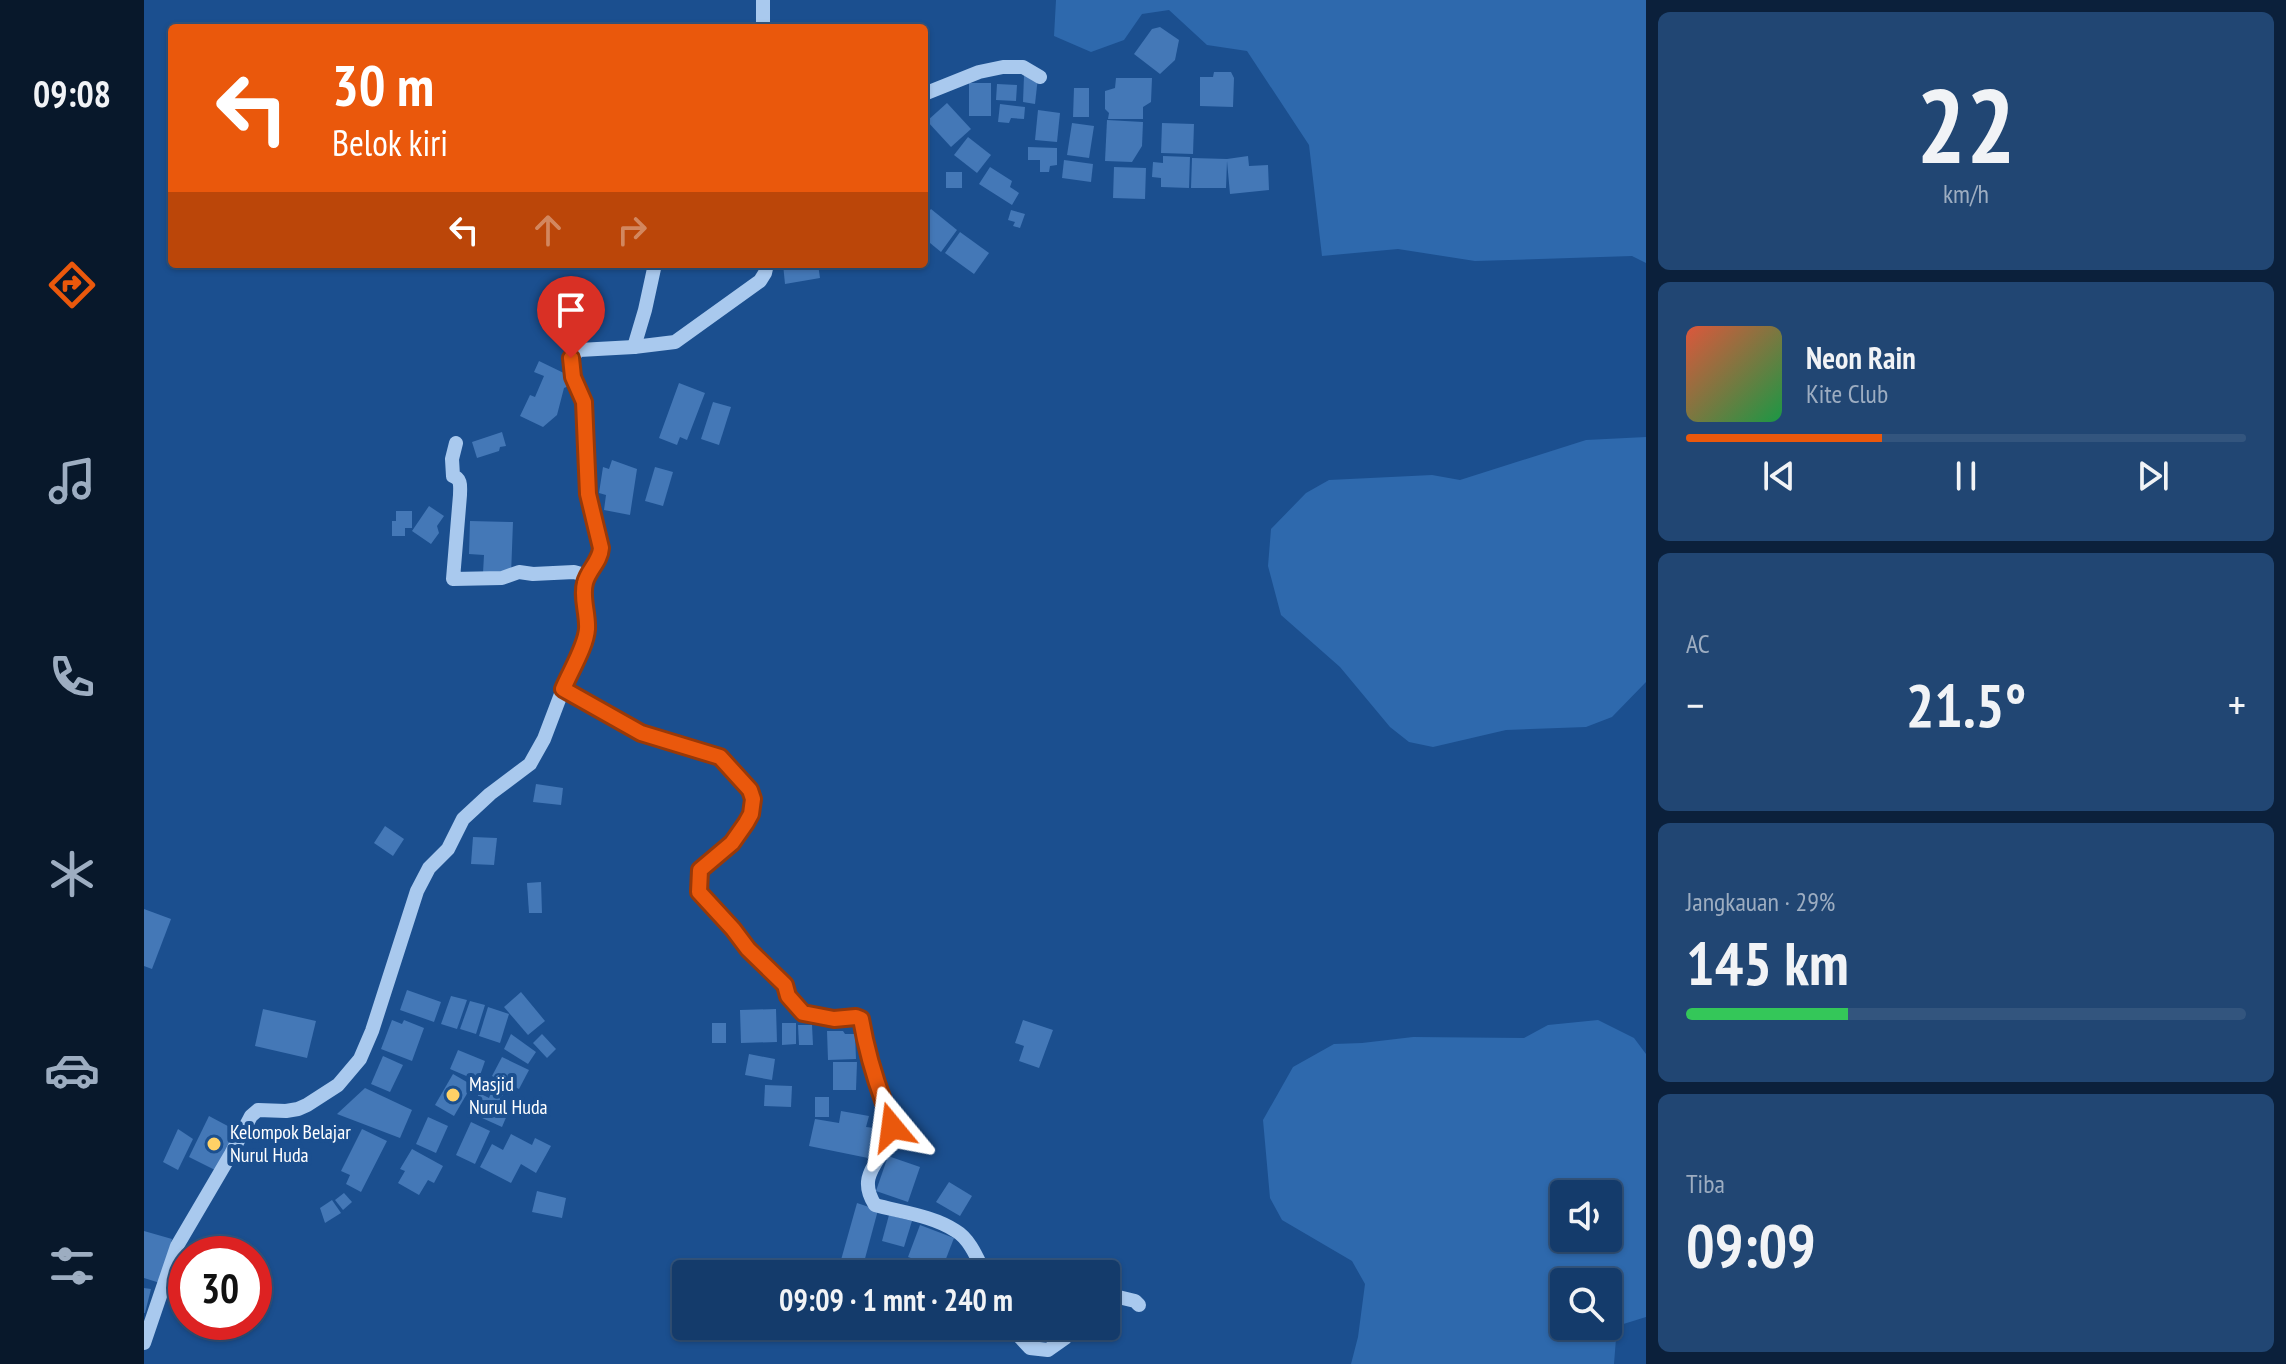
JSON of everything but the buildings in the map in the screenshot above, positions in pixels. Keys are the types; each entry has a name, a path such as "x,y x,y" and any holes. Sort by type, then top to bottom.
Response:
{"street":[{"path":"763,0 763,24"},
{"path":"928,94 979,72 1003,67 1023,67 1040,77"},
{"path":"634,347 654,268"},
{"path":"144,1343 177,1246 251,1116 258,1110 298,1109 338,1085 350,1072 360,1059 372,1031 417,891 429,868 448,849 463,819 530,764 544,739 587,630 584,589 601,548 588,494 584,402 573,377 571,358 579,350 675,342 760,281 766,268"},
{"path":"456,443 451,468 453,476 460,482 460,495 453,579 502,578 519,572 574,572 588,576"},
{"path":"563,689 641,733 720,757 750,790 753,799 751,814 732,843 700,870 699,892 748,949 785,985 788,996 803,1013 834,1019 861,1019 892,1127 889,1139 873,1164 869,1179 870,1196 875,1205 919,1215 958,1231 977,1260"},
{"path":"1120,1297 1139,1305"},
{"path":"1023,1340 1030,1348 1048,1350 1062,1340"}],"shaded area":[{"path":"1056,0 1646,0 1646,263 1632,256 1475,261 1398,249 1322,256 1309,145 1247,51 1207,45 1169,10 1142,14 1124,40 1091,52 1054,36"},
{"path":"1646,437 1646,682 1612,717 1586,727 1506,730 1433,747 1409,742 1390,727 1340,667 1281,615 1268,566 1271,529 1306,493 1329,480 1432,475 1460,480 1586,440"},
{"path":"1598,1020 1634,1038 1646,1054 1646,1317 1622,1324 1622,1268 1550,1268 1550,1340 1616,1340 1614,1364 1351,1364 1365,1284 1352,1261 1282,1220 1270,1198 1263,1120 1293,1067 1334,1044 1413,1037 1524,1038 1548,1025"}],"place":[{"name":"Masjid Nurul Huda","path":"453,1095"},
{"name":"Kelompok Belajar Nurul Huda","path":"214,1144"}],"route":[{"path":"571,358 573,377 584,402 588,494 601,548 585,581 585,639 563,689 652,738 720,757 750,790 753,795 751,814 732,843 700,870 699,892 770,973 785,985 788,996 803,1013 834,1019 861,1019 864,1039 892,1127"}]}
